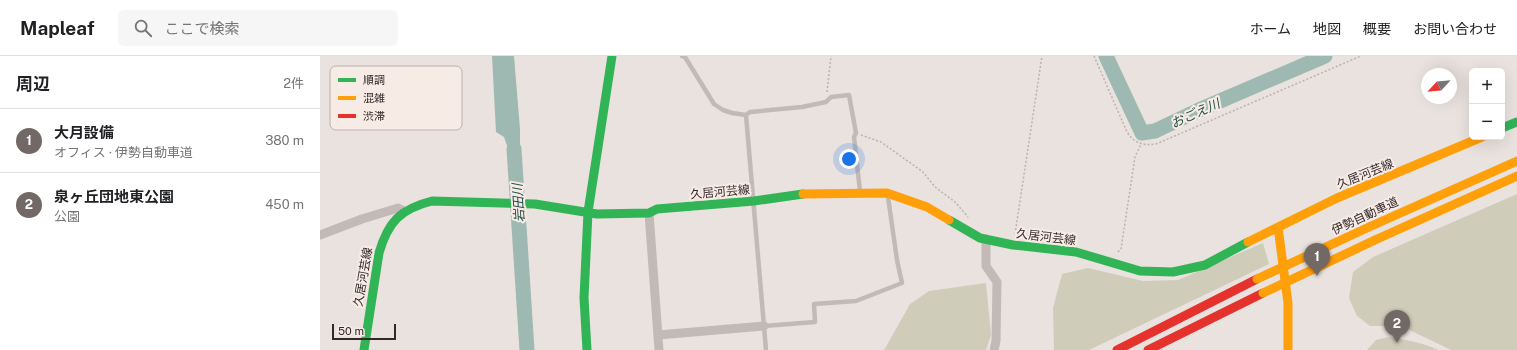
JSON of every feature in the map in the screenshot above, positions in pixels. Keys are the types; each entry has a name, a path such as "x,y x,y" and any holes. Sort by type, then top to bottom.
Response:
{"main road":[{"path":"586,350 584,298 588,212 612,56"},
{"path":"1505,127 1517,122"},
{"name":"久居河芸線","path":"364,350 382,242 391,226 404,211 418,204 432,202 535,204 597,214 648,213 657,209 754,201 807,194 887,193 927,207 980,238 1013,245 1076,252 1140,271 1163,273 1182,271 1205,265 1337,198 1475,140"},
{"name":"伊勢自動車道","path":"1117,350 1256,279 1517,161"},
{"path":"1148,350 1375,240 1517,176"},
{"path":"1278,227 1288,303 1288,346"}],"street":[{"path":"320,235 362,219 398,208 404,211"},
{"path":"648,213 659,350"},
{"path":"986,239 986,266 997,282 996,341 994,350"},
{"path":"658,335 764,326"}],"lane":[{"path":"682,56 685,57 714,104 723,110 732,113 746,115 750,112 782,110 826,102 831,97 849,95 856,133 854,137 861,193"},
{"path":"746,115 766,350"},
{"path":"764,326 815,322 814,304 856,301 902,283 887,193"}],"path":[{"path":"826,102 831,56"},
{"path":"1014,236 1042,56"},
{"path":"1094,56 1127,132 1132,139 1142,144 1149,145 1156,144 1361,56"},
{"path":"856,133 881,142 923,172 935,188 955,202 969,218"},
{"path":"1118,252 1121,249 1135,157 1142,144"},
{"path":"1113,252 1118,252 1120,254"}],"shaded area":[{"path":"1517,194 1517,350 1451,350 1401,326 1370,326 1357,316 1349,298 1353,272 1373,257"},
{"path":"1263,243 1269,264 1089,350 1054,350 1053,308 1062,274 1088,268 1143,281 1178,280"},
{"path":"986,283 991,335 986,350 884,350 910,304 929,291"},
{"path":"1388,337 1420,343 1438,350 1367,350 1376,340"}],"water":[{"path":"492,56 514,56 520,129 520,182 504,137 496,132"}],"waterway":[{"name":"おごえ川","path":"1106,56 1142,133 1155,131 1199,110 1325,56"},
{"name":"岩田川","path":"514,149 527,350"}],"traffic: fast":[{"path":"587,350 584,298 588,212 612,56"},
{"path":"1505,127 1517,122"},
{"path":"364,350 379,253 383,242 391,225 397,218 411,208 421,204 432,201 535,204 597,214 649,213 657,209 754,201 803,194"},
{"path":"949,220 980,238 1013,245 1076,252 1140,271 1173,272 1205,265 1248,242"}],"traffic: slow":[{"path":"1248,242 1337,198 1475,140"},
{"path":"1369,227 1517,161"},
{"path":"1375,240 1517,176"},
{"path":"803,194 887,193 927,207 949,220"},
{"path":"1278,227 1288,303 1288,350"},
{"path":"1257,279 1369,227"},
{"path":"1263,293 1375,240"}],"traffic: jam":[{"path":"1117,350 1257,279"},
{"path":"1148,350 1263,293"}],"place":[{"name":"大月設備","path":"1317,276"},
{"name":"泉ヶ丘団地東公園","path":"1397,343"}]}
